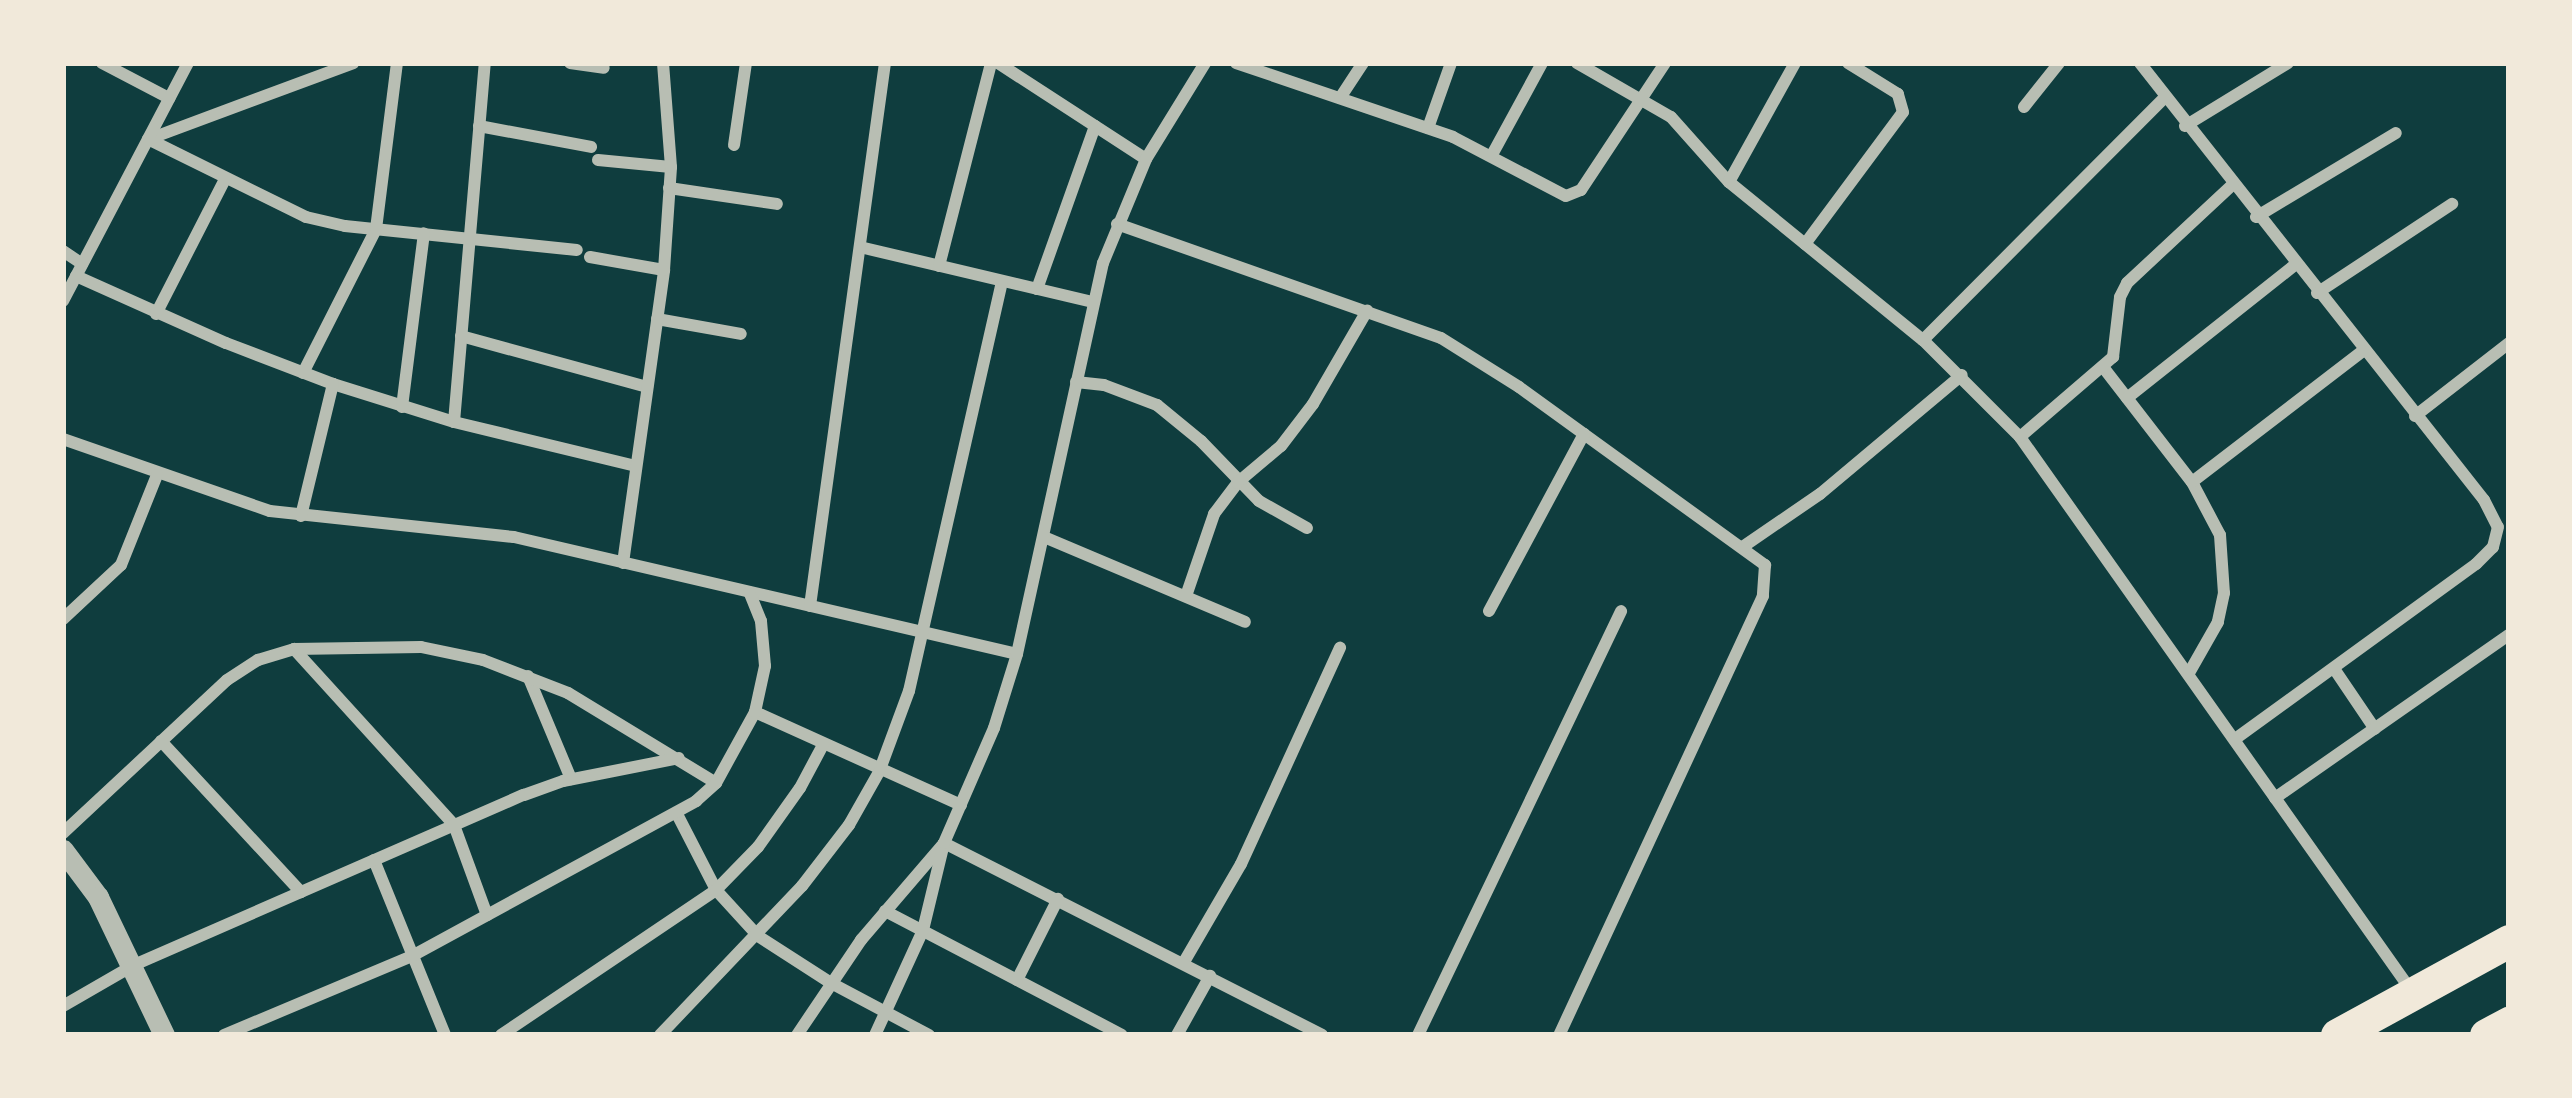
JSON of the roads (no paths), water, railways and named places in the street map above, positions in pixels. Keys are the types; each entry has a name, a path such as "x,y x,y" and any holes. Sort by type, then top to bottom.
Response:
{"highway":[{"path":"2337,1035 2509,941"},
{"path":"2486,1035 2509,1023"}],"street":[{"path":"103,63 169,98"},
{"path":"63,301 188,63"},
{"path":"148,140 353,63"},
{"path":"302,373 376,229 397,63"},
{"path":"454,422 485,63"},
{"path":"570,63 604,68"},
{"path":"622,563 664,270 671,166 663,63"},
{"path":"734,145 746,63"},
{"path":"810,606 885,63"},
{"path":"939,266 994,63 1146,159"},
{"path":"875,1035 923,930 944,843 1017,654 1092,302 1117,224 1146,159 1205,63"},
{"path":"1236,63 1429,128 1493,153 1558,193 1574,195 1665,63"},
{"path":"1340,98 1364,63"},
{"path":"1429,128 1451,63"},
{"path":"1493,153 1542,63"},
{"path":"1576,63 1684,128 1729,182 1923,340 2020,436 2413,994"},
{"path":"1729,182 1795,63"},
{"path":"1805,244 1903,112 1898,94 1848,63"},
{"path":"2024,107 2059,63"},
{"path":"2140,63 2256,217 2492,510 2498,537 2476,564 2235,739"},
{"path":"2185,126 2288,63"},
{"path":"1923,340 2164,98"},
{"path":"479,126 671,166"},
{"path":"1037,289 1095,126"},
{"path":"2256,217 2396,133"},
{"path":"148,140 306,218 584,254 664,270"},
{"path":"156,314 225,179"},
{"path":"2020,436 2103,368 2118,342 2117,312 2127,283 2232,185"},
{"path":"669,188 777,203"},
{"path":"2317,293 2452,204"},
{"path":"1117,224 1441,338 1744,545 1765,565 1768,581 1763,596 1559,1035"},
{"path":"402,406 424,232"},
{"path":"860,247 1092,302"},
{"path":"63,251 79,270 156,314 302,373 454,422 636,466"},
{"path":"2127,398 2295,266"},
{"path":"660,1035 758,936 849,825 879,772 909,691 924,632 1002,281"},
{"path":"1186,596 1214,514 1302,418 1367,310"},
{"path":"657,319 741,334"},
{"path":"461,336 647,387"},
{"path":"2415,416 2509,343"},
{"path":"2192,482 2363,351"},
{"path":"2103,368 2192,482 2220,535 2225,564 2218,622 2189,674"},
{"path":"1744,545 1820,494 1962,375"},
{"path":"1076,382 1104,386 1157,405 1202,441 1238,484 1307,528"},
{"path":"301,516 333,383"},
{"path":"1489,611 1584,434"},
{"path":"63,439 157,475 301,516 514,537 1017,654"},
{"path":"63,620 121,565 157,475"},
{"path":"1044,537 1245,622"},
{"path":"224,1035 412,956 677,814 716,783 755,712 765,666 761,621 749,592"},
{"path":"1418,1035 1622,611"},
{"path":"2275,798 2509,635"},
{"path":"63,833 227,680 258,660 294,649 421,647 528,675 716,783"},
{"path":"1184,962 1241,864 1340,648"},
{"path":"294,649 454,825 488,915"},
{"path":"2336,670 2375,729"},
{"path":"528,675 571,779"},
{"path":"755,712 961,806"},
{"path":"161,741 302,892"},
{"path":"501,1035 716,890 758,847 800,788 823,745"},
{"path":"63,1006 134,965 454,825 571,779 679,758"},
{"path":"677,814 716,890 758,936 831,983 929,1035"},
{"path":"944,843 1322,1035"},
{"path":"797,1035 885,911 944,843"},
{"path":"63,850 98,897 164,1035"},
{"path":"374,860 445,1035"},
{"path":"1017,980 1058,899"},
{"path":"885,911 1122,1035"},
{"path":"1177,1035 1210,976"}]}
